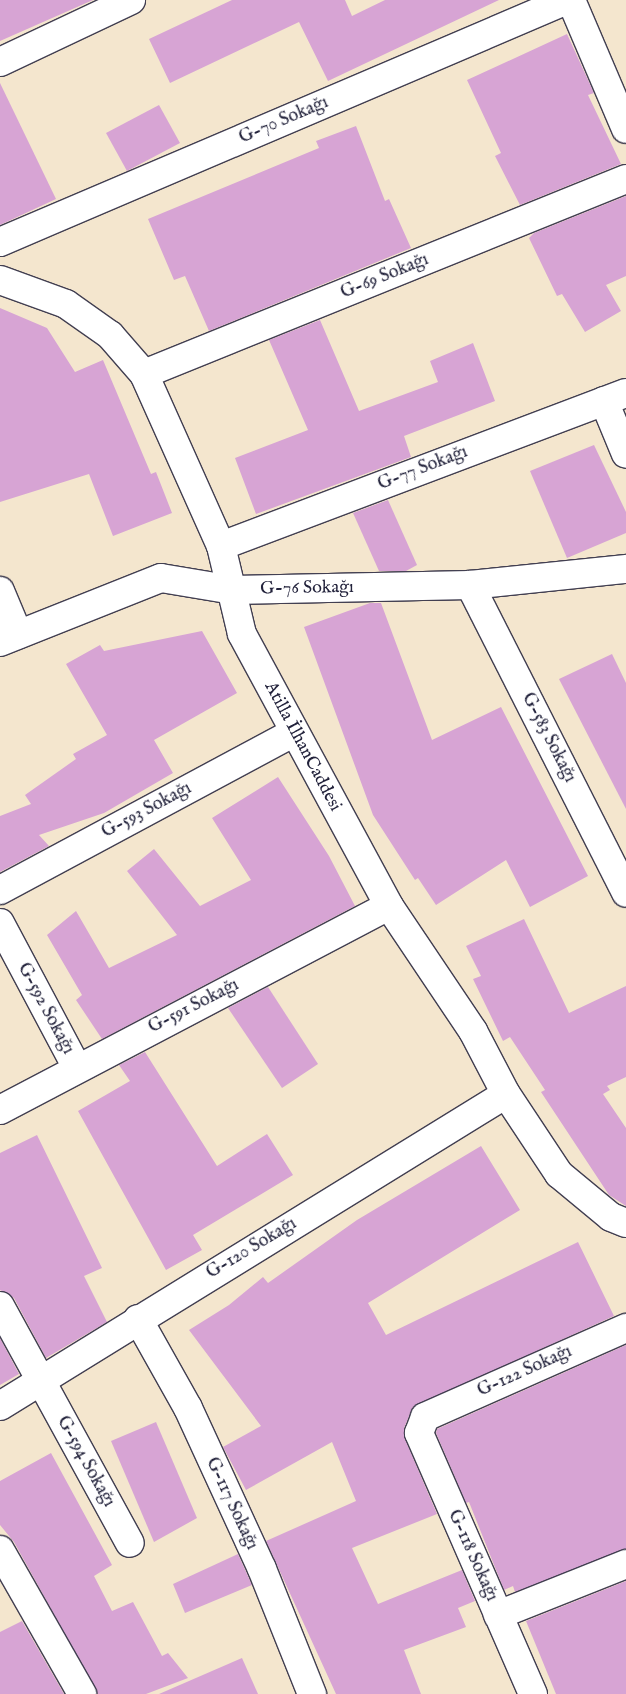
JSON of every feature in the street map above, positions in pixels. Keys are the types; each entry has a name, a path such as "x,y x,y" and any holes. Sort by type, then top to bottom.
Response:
{"street":[{"path":"0,62 131,0"},
{"path":"569,0 626,129"},
{"name":"G-70 Sokağı","path":"0,242 569,0"},
{"name":"G-69 Sokağı","path":"144,374 626,179"},
{"name":"Atilla İlhanCaddesi","path":"0,280 66,304 110,335 144,374 221,546 242,634 293,732 389,906 473,1031 506,1094 559,1174 611,1218 626,1223"},
{"path":"615,397 626,454"},
{"name":"G-77 Sokağı","path":"221,546 615,397"},
{"name":"G-76 Sokağı","path":"9,638 161,578 233,590 470,585 626,569"},
{"name":"G-583 Sokağı","path":"470,585 626,893"},
{"path":"0,591 9,638"},
{"name":"G-593 Sokağı","path":"0,890 293,732"},
{"name":"G-591 Sokağı","path":"0,1110 389,906"},
{"name":"G-592 Sokağı","path":"0,923 77,1068"},
{"name":"G-120 Sokağı","path":"0,1406 138,1319 506,1094"},
{"path":"0,1306 40,1382"},
{"name":"G-117 Sokağı","path":"138,1319 188,1408 262,1569 312,1694"},
{"name":"G-122 Sokağı","path":"425,1417 626,1328"},
{"name":"G-594 Sokağı","path":"40,1382 130,1543"},
{"name":"G-118 Sokağı","path":"425,1417 419,1433 533,1694"},
{"path":"0,1550 82,1694"},
{"path":"498,1615 626,1564"}],"building":[{"path":"0,0 93,0 0,41"},
{"path":"232,0 345,0 352,16 385,0 499,0 328,81 299,22 170,83 149,39"},
{"path":"567,34 594,93 588,95 621,164 520,205 495,156 501,153 467,80"},
{"path":"0,83 56,199 0,225"},
{"path":"159,105 180,143 127,171 106,133"},
{"path":"356,126 385,201 389,199 411,248 209,331 185,276 174,280 148,219 319,148 316,141"},
{"path":"626,196 626,276 606,285 621,311 585,332 562,294 557,296 529,238 534,233"},
{"path":"0,308 47,328 75,372 103,360 151,474 156,472 172,513 113,536 89,474 0,502"},
{"path":"320,320 359,411 438,382 430,361 473,343 495,401 404,436 411,457 256,514 235,458 308,430 269,340"},
{"path":"594,445 626,512 626,533 567,558 530,471"},
{"path":"388,500 417,565 406,571 379,571 353,513"},
{"path":"370,603 381,603 432,740 501,707 588,876 530,907 506,860 436,905 418,878 415,880 373,815 304,627"},
{"path":"202,631 237,693 154,740 173,773 104,813 39,835 49,846 0,872 0,816 31,804 25,795 76,759 73,754 107,735 66,664 100,645 104,651"},
{"path":"612,654 626,683 626,809 559,679"},
{"path":"278,777 329,856 355,906 102,1039 76,1000 82,995 47,935 76,911 109,968 177,935 127,871 154,849 200,906 251,880 212,818"},
{"path":"524,919 569,1013 626,986 626,1077 607,1086 610,1090 603,1094 626,1128 626,1206 609,1195 541,1092 545,1090 510,1037 503,1041 473,979 481,976 466,946"},
{"path":"268,987 318,1064 282,1088 228,1008"},
{"path":"145,1052 217,1166 267,1134 293,1175 193,1235 202,1250 166,1270 78,1111 130,1081 119,1065"},
{"path":"37,1135 102,1268 84,1276 107,1322 46,1358 14,1298 0,1290 0,1153"},
{"path":"481,1146 520,1210 368,1303 386,1335 578,1242 614,1316 413,1407 404,1428 405,1439 437,1514 352,1548 378,1604 462,1570 475,1601 458,1608 466,1627 404,1650 421,1694 336,1694 266,1541 356,1501 332,1442 246,1490 223,1447 261,1426 189,1330 229,1305 263,1277 268,1283 357,1220"},
{"path":"0,1338 19,1374 0,1385"},
{"path":"626,1345 626,1549 515,1592 513,1586 504,1590 469,1502 466,1503 436,1433 437,1429"},
{"path":"156,1422 197,1518 154,1542 111,1441"},
{"path":"51,1453 112,1565 94,1576 112,1611 133,1602 162,1656 168,1653 188,1678 146,1694 98,1694 14,1542 0,1525 0,1481"},
{"path":"238,1554 252,1585 185,1613 173,1584"},
{"path":"626,1581 626,1694 556,1694 526,1621"},
{"path":"22,1621 64,1694 0,1694 0,1632"},
{"path":"242,1658 258,1694 159,1694"}]}
